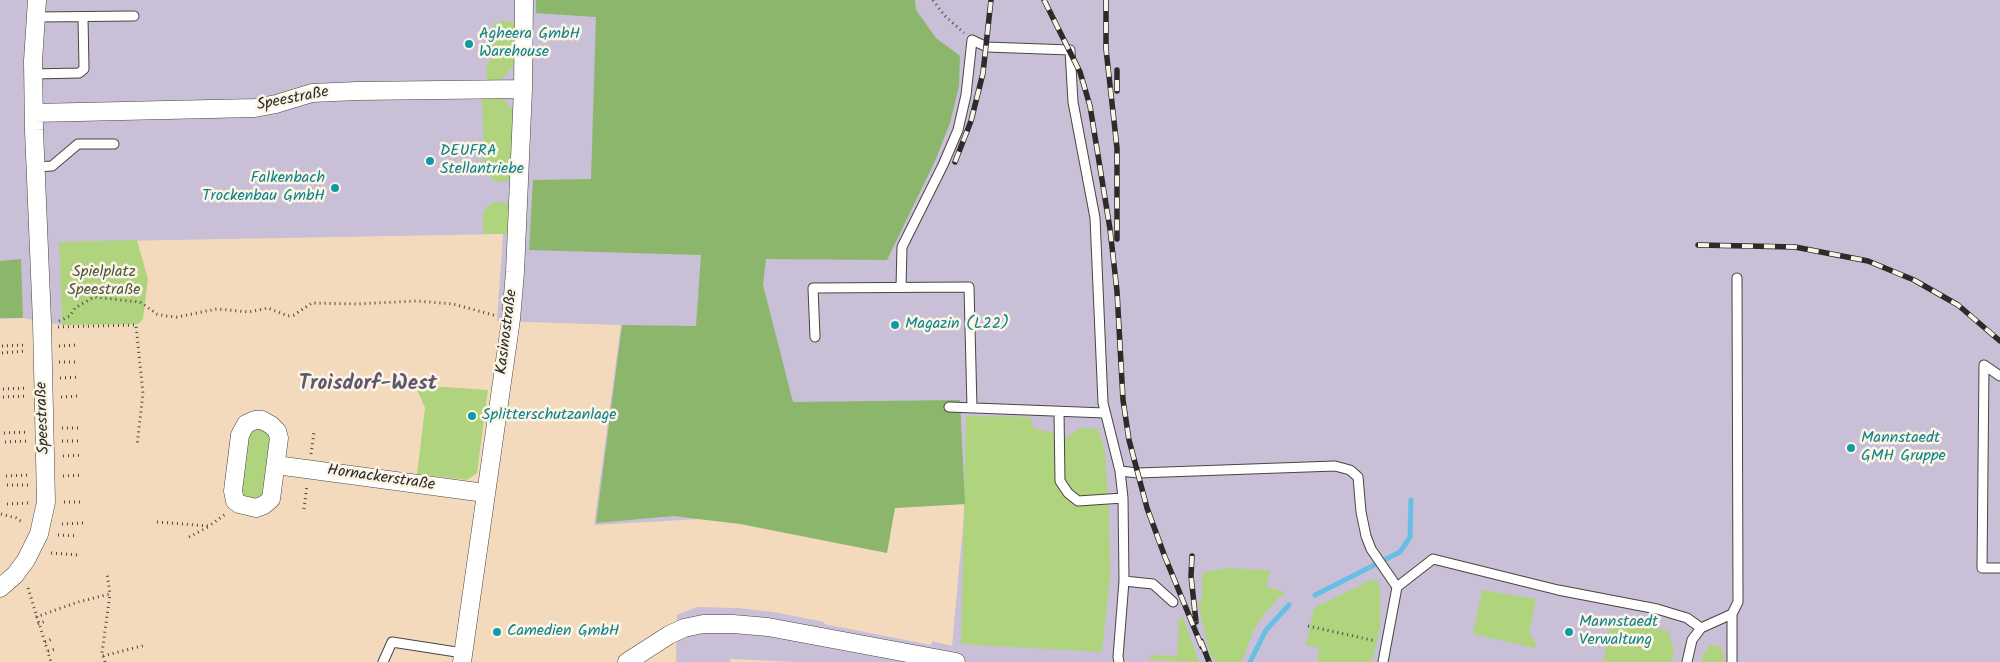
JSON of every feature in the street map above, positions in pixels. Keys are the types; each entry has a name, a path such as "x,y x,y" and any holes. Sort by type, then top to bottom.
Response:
{"street":[{"name":"Kasinostraße","path":"462,657 511,319 519,216 524,0"},
{"name":"Speestraße","path":"0,588 26,560 39,534 46,502 33,74 36,8"},
{"name":"Speestraße","path":"34,113 255,108 312,93 339,91 523,89"},
{"path":"262,420 277,431 279,438 276,466 270,499 264,505 256,508 239,504 235,501 233,491 240,435 246,424 250,421 262,420"},
{"name":"Hornackerstraße","path":"276,466 485,493"},
{"path":"627,662 669,635 684,628 703,624 768,627 956,662"}],"lane":[{"path":"36,8 83,17 134,16"},
{"path":"33,74 79,73 84,69 83,17"},
{"path":"901,287 902,247 943,165 958,130 966,95 972,40 986,47 1070,50 1074,102 1094,218 1101,377 1106,413 1120,471 1124,581 1119,662"},
{"path":"36,167 52,166 78,144 114,144"},
{"path":"1732,662 1732,614 1738,602 1737,278"},
{"path":"815,336 813,288 970,287 972,408"},
{"path":"2000,376 1984,365 1982,568 2000,568"},
{"path":"949,407 1106,413"},
{"path":"1059,412 1060,481 1068,493 1078,501 1122,498"},
{"path":"1120,471 1138,473 1335,466 1350,470 1358,477 1361,512 1371,550 1397,587"},
{"path":"1383,662 1397,587 1433,559 1558,590 1657,608 1687,618 1701,628"},
{"path":"1124,581 1154,584 1173,602"},
{"path":"1687,662 1692,640 1701,628 1732,614"},
{"path":"383,662 392,642 462,657"}],"path":[{"path":"934,0 944,15 972,40"},
{"path":"58,321 70,316 75,308 94,297 140,302 157,314 165,316 177,316 225,308 248,312 268,308 288,316 294,315 312,303 345,305 417,301 453,304 487,315 511,319"},
{"path":"58,327 136,325 143,393 137,446"},
{"path":"2,346 27,345"},
{"path":"59,346 78,345"},
{"path":"2,353 27,351"},
{"path":"59,362 78,362"},
{"path":"60,378 79,377"},
{"path":"3,390 28,388"},
{"path":"3,397 28,396"},
{"path":"60,397 79,396"},
{"path":"62,428 81,428"},
{"path":"4,433 30,432"},
{"path":"5,442 30,441"},
{"path":"62,442 81,441"},
{"path":"63,456 82,455"},
{"path":"6,476 30,475"},
{"path":"64,476 82,475"},
{"path":"7,485 30,485"},
{"path":"64,502 83,502"},
{"path":"7,504 28,503"},
{"path":"189,537 209,526 239,504"},
{"path":"1,514 24,522"},
{"path":"156,522 209,526"},
{"path":"62,524 84,523"},
{"path":"58,534 77,536"},
{"path":"51,553 78,555"},
{"path":"105,662 102,653 110,594 107,572"},
{"path":"28,588 51,662"},
{"path":"36,617 78,602 110,594"},
{"path":"38,624 46,621"},
{"path":"1308,626 1387,644"},
{"path":"44,642 52,639"},
{"path":"104,656 146,645"},
{"path":"48,651 56,649"}],"shaded area":[{"path":"0,0 2000,0 2000,662 795,662 731,659 730,662 676,662 677,615 697,607 737,608 774,612 931,645 932,641 952,646 965,504 594,525 621,325 497,321 503,234 60,242 62,325 23,318 0,319"}],"green space":[{"path":"536,0 915,0 916,10 936,38 960,56 959,86 950,123 935,161 887,260 766,259 763,285 793,402 960,400 965,504 895,508 887,553 740,524 673,516 596,523 622,325 696,326 701,255 529,250 533,180 591,179 596,17 536,13"},
{"path":"503,21 516,22 514,65 502,79 487,81 486,66 493,57 493,24"},
{"path":"482,96 501,96 513,111 512,173 511,179 507,181 500,182 494,180 484,172"},
{"path":"494,202 509,203 510,234 483,234 483,213"},
{"name":"Spielplatz Speestraße","path":"137,240 148,279 143,319 138,324 62,325 59,242"},
{"path":"21,259 23,318 0,318 0,261"},
{"path":"415,385 488,390 477,473 467,480 417,474 425,408"},
{"path":"966,416 1030,417 1034,428 1068,437 1080,428 1098,429 1105,451 1109,510 1110,578 1102,652 961,644"},
{"path":"260,426 272,434 267,488 261,498 255,500 244,498 241,493 247,432"},
{"path":"1226,568 1270,570 1266,586 1287,593 1279,597 1253,631 1242,662 1216,662 1210,654 1198,603 1202,601 1202,573"},
{"path":"1371,580 1378,582 1380,587 1380,629 1372,662 1317,662 1319,648 1306,645 1314,608"},
{"path":"1482,590 1536,599 1529,633 1536,644 1535,648 1473,634"},
{"path":"1183,617 1199,662 1151,660 1150,655 1177,656 1179,620"},
{"path":"1611,618 1668,631 1674,649 1672,662 1603,662"},
{"path":"1710,645 1720,647 1725,662 1702,662 1703,655"}],"waterway":[{"path":"1315,595 1400,552 1410,537 1411,500"},
{"path":"1250,662 1266,630 1289,605"}],"railway":[{"path":"955,162 971,121 983,73 991,0"},
{"path":"1044,0 1080,72 1090,106 1110,229 1117,291 1123,400 1129,440 1147,508 1202,647"},
{"path":"1106,0 1106,49 1117,148 1117,239"},
{"path":"1117,70 1117,91"},
{"path":"1698,245 1795,247 1868,261 1914,280 1958,305 2000,341"},
{"path":"1192,556 1191,576 1196,622"},
{"path":"1201,641 1209,662"}],"place":[{"name":"Agheera GmbH Warehouse","path":"469,44"},
{"name":"DEUFRA Stellantriebe","path":"430,161"},
{"name":"Falkenbach Trockenbau GmbH","path":"335,188"},
{"name":"Magazin (L22)","path":"895,325"},
{"name":"Splitterschutzanlage","path":"472,416"},
{"name":"Mannstaedt GMH Gruppe","path":"1851,448"},
{"name":"Camedien GmbH","path":"497,632"},
{"name":"Mannstaedt Verwaltung","path":"1569,632"}],"district":[{"name":"Troisdorf-West","path":"368,385"}]}
